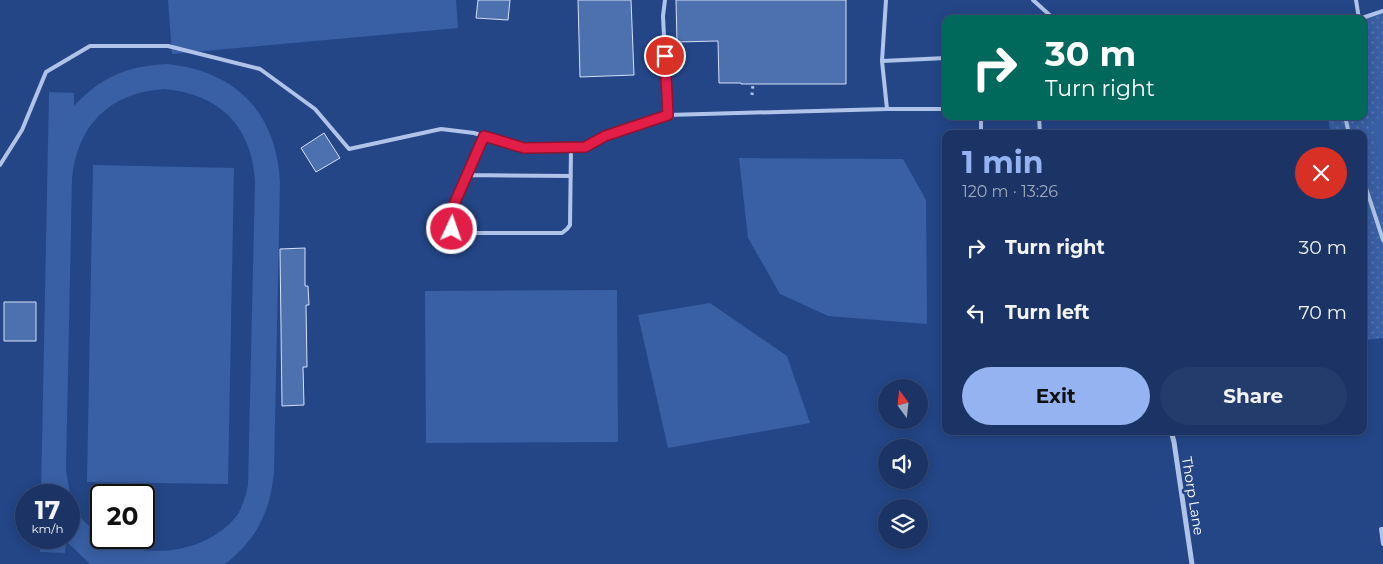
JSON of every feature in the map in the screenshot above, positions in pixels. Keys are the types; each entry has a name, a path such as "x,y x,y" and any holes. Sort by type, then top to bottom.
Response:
{"street":[{"name":"Thorp Lane","path":"1172,435 1192,564"}],"lane":[{"path":"665,0 663,16 668,115"},
{"path":"886,0 882,61 887,109"},
{"path":"1032,0 1049,15"},
{"path":"1356,0 1358,15"},
{"path":"1367,16 1383,11"},
{"path":"0,166 22,130 46,72 90,46 168,46 260,69 315,109 349,149 441,129 474,133 524,148 571,148 585,147 605,136 668,115 942,109"},
{"path":"882,61 942,58"},
{"path":"484,136 449,216 452,229 460,233 562,233 570,225 571,148"},
{"path":"466,175 571,176"},
{"path":"1367,191 1383,240"},
{"path":"1383,529 1381,529 1383,544"}],"path":[{"path":"752,95 753,84"}],"shaded area":[{"path":"168,0 456,0 458,28 172,54"},
{"path":"1383,11 1383,338 1367,340 1367,130 1330,130 1328,120 1367,120 1367,18"},
{"path":"167,64 192,68 232,86 248,100 261,116 271,136 277,158 280,183 274,472 269,500 260,524 246,545 225,564 90,564 74,549 80,549 80,515 90,527 90,549 140,549 155,551 179,549 202,542 222,530 238,514 244,500 248,485 255,181 247,144 239,129 229,116 201,98 184,92 165,89 128,97 100,115 89,128 81,143 75,160 72,179 66,469 69,484 41,484 49,92 74,93 74,106 94,87 105,80 139,67"},
{"path":"1383,73 1383,109 1381,109 1377,74"},
{"path":"1383,117 1383,190 1381,191 1373,118"},
{"path":"739,158 903,159 926,200 927,324 828,316 780,294 748,238"},
{"path":"93,165 234,168 228,484 87,482"},
{"path":"617,290 618,442 426,443 425,291"},
{"path":"710,303 787,356 810,423 668,448 638,315"},
{"path":"40,549 65,549 65,553 40,552"}],"building":[{"path":"478,0 510,0 508,20 476,18"},
{"path":"578,0 631,0 634,75 580,77"},
{"path":"676,0 846,0 846,84 719,83 718,41 677,42"},
{"path":"324,133 340,158 316,172 301,148"},
{"path":"305,248 305,286 308,286 309,305 306,305 307,367 303,367 304,405 282,406 280,249"},
{"path":"4,302 36,302 36,341 4,341"}],"route":[{"path":"452,229 449,216 484,136 524,148 585,147 605,136 668,115 665,56"}]}
